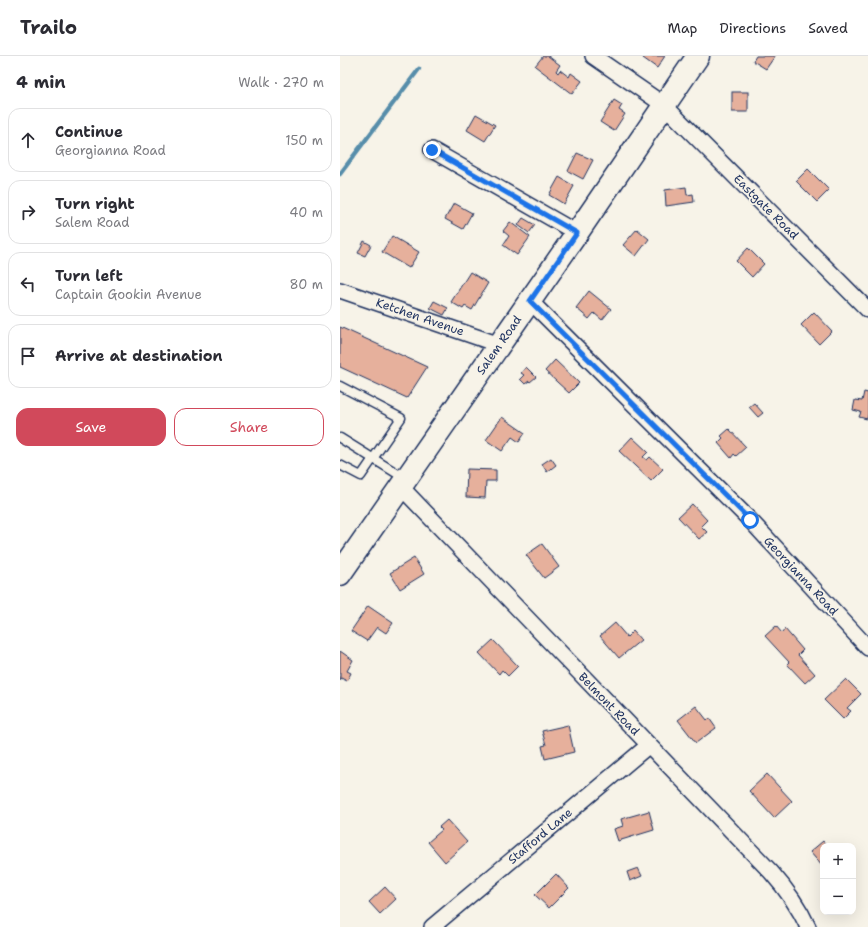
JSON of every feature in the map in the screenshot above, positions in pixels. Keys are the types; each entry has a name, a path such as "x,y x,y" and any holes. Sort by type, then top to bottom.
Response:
{"main road":[{"name":"Salem Road","path":"340,574 500,345 698,56"}],"street":[{"name":"Eastgate Road","path":"593,56 664,105 868,310"},
{"path":"432,150 577,233"},
{"name":"Ketchen Avenue","path":"340,290 500,345"},
{"name":"Georgianna Road","path":"530,301 750,520 868,648"},
{"name":"Belmont Road","path":"404,483 786,889 808,927"},
{"name":"Stafford Lane","path":"432,927 649,745"}],"lane":[{"path":"340,386 402,418 361,476 340,465"},
{"path":"340,438 373,459 404,483"}],"building":[{"path":"543,56 548,56 560,65 556,71 558,73 560,70 569,77 571,73 582,81 572,94 535,66"},
{"path":"644,56 665,56 657,68 643,58"},
{"path":"756,56 775,56 766,69 753,61"},
{"path":"732,92 748,92 748,112 732,112"},
{"path":"614,100 622,105 619,110 625,114 614,131 600,122"},
{"path":"476,114 495,125 485,141 467,130"},
{"path":"577,153 593,160 583,179 568,171"},
{"path":"808,169 829,190 817,202 796,181"},
{"path":"559,177 574,186 564,204 549,195"},
{"path":"686,187 687,195 693,194 694,202 666,206 665,190"},
{"path":"454,203 472,213 463,229 445,219"},
{"path":"523,218 535,225 529,233 518,225"},
{"path":"510,222 530,237 517,255 503,245 509,236 503,231"},
{"path":"637,229 649,239 636,256 623,245"},
{"path":"392,236 419,252 409,268 382,252"},
{"path":"364,241 371,245 365,256 358,253"},
{"path":"748,248 764,264 752,277 736,261"},
{"path":"470,272 488,283 472,310 465,306 463,309 451,302"},
{"path":"589,291 611,309 602,320 594,313 589,319 576,308"},
{"path":"434,301 448,308 444,315 430,308"},
{"path":"814,312 832,331 819,344 801,325"},
{"path":"340,327 427,367 407,398 340,367"},
{"path":"555,360 579,383 569,393 545,371"},
{"path":"526,367 536,377 525,384 520,379 524,375 521,373"},
{"path":"864,392 868,393 867,419 859,417 861,412 853,410 855,400 862,401"},
{"path":"754,403 763,413 758,417 749,407"},
{"path":"502,417 525,433 519,442 512,437 502,451 486,440"},
{"path":"729,429 746,447 736,456 734,454 731,458 718,443 723,438 721,436"},
{"path":"632,437 648,452 643,457 647,460 650,457 663,469 651,481 619,451"},
{"path":"551,458 556,465 547,472 542,464"},
{"path":"467,469 496,470 496,481 486,481 485,498 466,497"},
{"path":"692,504 707,520 701,526 707,532 699,539 678,517"},
{"path":"542,544 559,567 544,578 526,555"},
{"path":"414,558 424,574 400,589 390,573"},
{"path":"368,606 393,623 386,633 377,627 367,641 351,631"},
{"path":"615,623 627,637 633,631 641,640 619,658 600,636"},
{"path":"776,626 782,633 785,629 803,650 798,655 815,674 805,683 787,664 789,662 765,636"},
{"path":"493,640 518,666 508,676 502,670 499,674 479,653"},
{"path":"340,651 353,660 347,671 351,673 347,681 341,678 340,680"},
{"path":"846,679 861,694 847,708 851,711 843,719 824,700"},
{"path":"696,706 707,720 709,718 716,728 696,743 678,720"},
{"path":"568,725 574,752 545,759 542,746 546,745 542,731"},
{"path":"767,774 792,801 774,818 749,791"},
{"path":"649,811 654,830 618,841 614,829 623,826 621,819"},
{"path":"447,820 467,842 445,862 428,842 442,830 439,827"},
{"path":"820,844 820,864 810,852"},
{"path":"638,868 642,876 630,881 627,872"},
{"path":"556,874 569,888 549,908 535,895"},
{"path":"385,887 396,899 380,914 369,902"}],"waterway":[{"path":"340,174 419,69"}],"route":[{"path":"432,150 577,233 530,301 750,520"}]}
